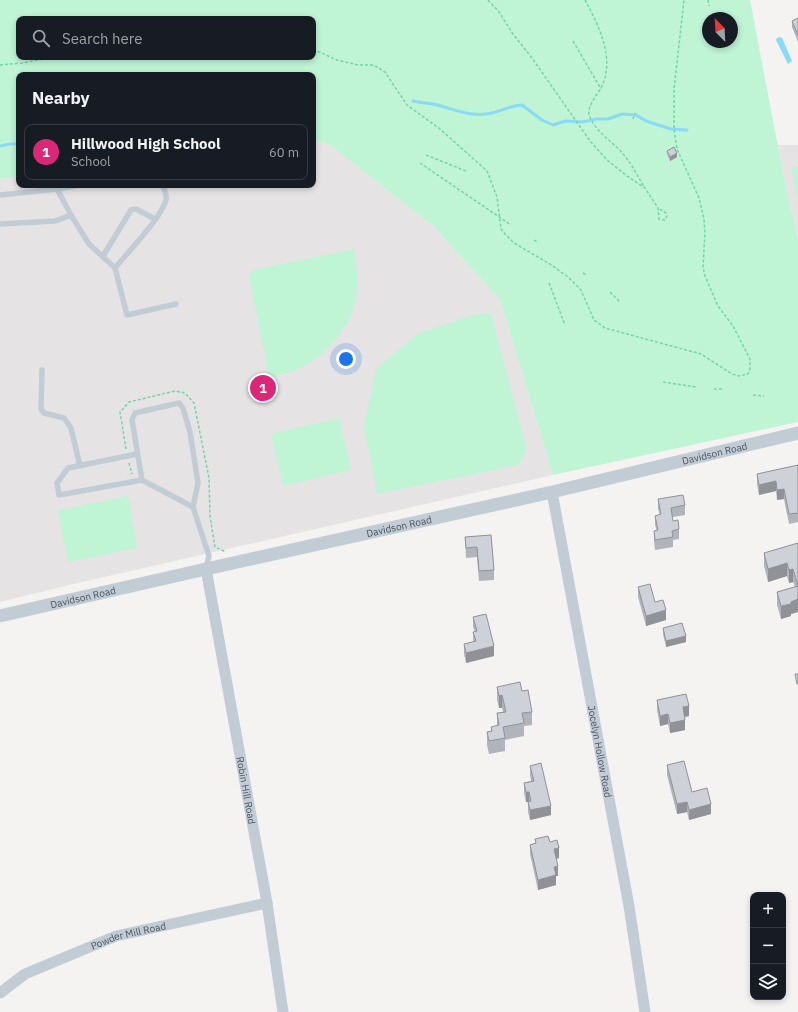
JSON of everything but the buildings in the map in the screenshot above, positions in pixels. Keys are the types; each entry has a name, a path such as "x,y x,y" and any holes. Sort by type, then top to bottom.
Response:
{"street":[{"name":"Davidson Road","path":"0,616 552,492 798,433"},
{"name":"Jocelyn Hollow Road","path":"552,492 629,906 645,1012"},
{"name":"Robin Hill Road","path":"206,569 267,903 283,1012"},
{"name":"Powder Mill Road","path":"0,993 25,974 116,936 267,903"}],"lane":[{"path":"0,195 63,188"},
{"path":"115,268 161,212 166,198 166,192 164,188"},
{"path":"57,189 89,244 115,268 127,315 176,304"},
{"path":"103,256 131,210 136,209 155,219"},
{"path":"0,224 55,220 71,215"},
{"path":"42,370 41,409 44,413 64,418 71,428 80,466"},
{"path":"142,480 132,420 135,413 178,403 183,408 190,432 198,483 193,507 209,556 206,569"},
{"path":"137,454 68,468 57,483 60,496 142,480 193,507"}],"path":[{"path":"488,0 500,12 513,34 532,58 590,141 608,160 627,176 645,188"},
{"path":"585,0 604,42 606,54 604,80 601,89 588,108 591,119 607,140 624,155 658,208 659,219 665,220 667,216 666,212 658,208"},
{"path":"316,50 337,60 358,65 372,65 385,72 407,105 440,129 487,171 497,197 502,228 514,243 550,264 568,277 581,290 590,314 600,325 606,328 701,354 732,374 740,376 748,374 750,370 750,359 733,326 718,306 705,276 703,267 705,232 704,219 699,198 677,149 674,130 674,89 684,0"},
{"path":"708,0 709,6"},
{"path":"573,41 601,89"},
{"path":"0,65 38,60"},
{"path":"632,118 635,113"},
{"path":"426,155 466,171"},
{"path":"420,164 511,225"},
{"path":"534,240 538,242"},
{"path":"583,273 587,276"},
{"path":"549,283 565,324"},
{"path":"610,292 620,302"},
{"path":"663,382 696,387"},
{"path":"714,389 722,390"},
{"path":"126,450 120,412 130,402 175,391 185,393 194,403 205,454 209,478 210,516 215,547 226,552"},
{"path":"753,394 764,396"},
{"path":"128,461 132,474"}],"shaded area":[{"path":"316,141 330,145 434,227 500,300 553,475 0,602 0,179 16,177 16,188 316,188"},
{"path":"778,145 798,145 798,241 783,173"}],"green space":[{"path":"0,0 750,0 783,173 798,241 798,422 553,475 500,300 434,227 330,145 316,141 316,72 16,72 16,177 0,179"},
{"path":"798,167 798,211 792,168"},
{"path":"354,249 357,272 357,295 353,310 342,331 326,350 306,365 282,375 269,376 249,277 253,270"},
{"path":"479,313 491,314 527,450 518,465 377,494 364,426 376,369 419,333"},
{"path":"339,418 351,470 283,486 271,434"},
{"path":"128,496 137,548 68,562 58,510"}],"water":[{"path":"780,37 782,38 792,61 788,64 776,40"}],"waterway":[{"path":"413,101 438,105 456,111 480,114 491,113 513,106 522,105 542,120 553,125 565,121 582,122 597,119 608,119 622,114 636,115 646,121 671,129 687,130"},
{"path":"0,146 16,144"}],"place":[{"name":"Hillwood High School","path":"263,388"}]}
